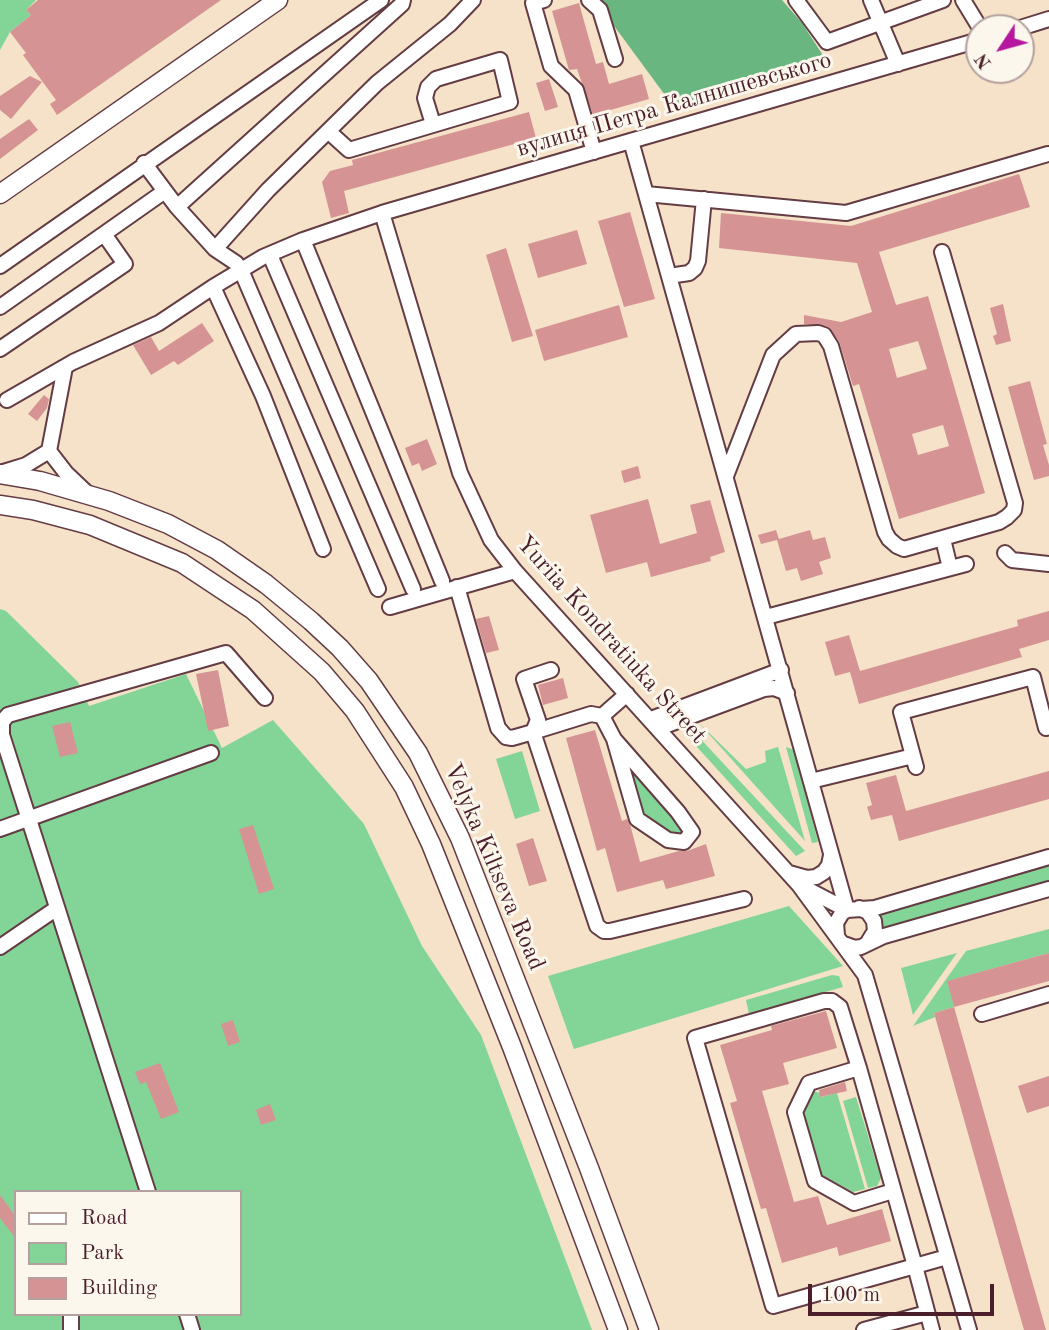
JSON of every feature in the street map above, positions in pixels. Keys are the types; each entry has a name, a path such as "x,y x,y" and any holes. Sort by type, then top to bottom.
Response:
{"main road":[{"path":"0,194 278,0"},
{"name":"Velyka Kiltseva Road","path":"0,473 88,494 168,524 217,550 266,584 340,648 369,681 393,714 438,790 460,838 649,1330"},
{"name":"Velyka Kiltseva Road","path":"0,505 33,510 90,525 182,563 253,610 322,672 355,711 404,787 431,844 512,1047 618,1330"}],"street":[{"path":"0,265 381,0"},
{"path":"177,206 402,4 403,0"},
{"path":"215,249 268,190 377,83 450,24 473,0"},
{"path":"544,0 533,3 551,66 576,90 594,152"},
{"path":"589,0 600,10 615,59"},
{"path":"796,0 827,42 943,0"},
{"path":"871,0 898,64"},
{"name":"вулиця Петра Калнишевського","path":"6,400 65,367 159,323 241,270 303,240 382,213 965,44"},
{"path":"328,131 349,150 510,102 500,60 436,79 428,87 425,98 433,124"},
{"path":"631,141 831,853 853,909"},
{"path":"646,194 846,213 1048,154"},
{"path":"144,163 215,249 236,263 241,270 378,589"},
{"path":"0,307 165,191"},
{"path":"669,275 689,272 695,268 704,200"},
{"name":"Yuriia Kondratiuka Street","path":"382,213 460,473 491,540 515,571 799,885 865,975"},
{"path":"0,349 125,264 104,234"},
{"path":"303,240 442,581"},
{"path":"726,476 773,355 796,334 817,333 824,335 831,346 885,532 897,547 904,549 999,522 1014,510 1015,503 942,252"},
{"path":"270,255 413,589"},
{"path":"213,287 263,396 323,549"},
{"path":"65,367 50,451 66,473 88,494"},
{"path":"0,473 26,466 50,451"},
{"path":"943,539 950,568"},
{"path":"1005,553 1012,560 1049,564"},
{"path":"766,617 966,564"},
{"path":"390,607 515,571"},
{"path":"457,587 498,728 506,737 512,738 591,714 602,716"},
{"path":"147,1190 2,735 2,722 4,716 226,653 265,698"},
{"path":"551,670 524,679 537,720 533,732 597,926 604,931 610,931 744,899"},
{"path":"655,723 781,670"},
{"path":"811,781 914,762 901,712 1033,677 1046,728 1049,727"},
{"path":"655,723 764,688 774,688 787,693"},
{"path":"602,716 627,694"},
{"path":"602,716 614,739 637,819 668,840 684,842 692,832 678,812 614,739"},
{"path":"0,829 211,753"},
{"path":"786,872 807,878 816,877 829,865 831,853"},
{"path":"1049,857 875,908 853,909 838,917 836,923 840,939 855,948 884,936 1049,889"},
{"name":"Yuriia Kondratiuka Street","path":"799,885 853,909"},
{"path":"0,947 57,908"},
{"path":"853,909 868,912 874,921 874,936 866,945"},
{"name":"Yuriia Kondratiuka Street","path":"866,945 865,975 969,1330"},
{"path":"982,1014 1049,994"},
{"path":"932,1330 915,1266 859,1068 840,1007 832,1001 824,1001 695,1038 773,1306 915,1266 947,1257"},
{"path":"859,1068 809,1083 795,1112 815,1181 854,1203 894,1191"},
{"path":"864,1330 927,1313"}],"green space":[{"path":"0,0 36,0 26,10 31,15 10,32 0,50"},
{"path":"595,0 782,0 802,23 826,60 673,106"},
{"path":"0,609 6,611 78,682 89,706 186,674 222,748 273,720 364,824 422,946 481,1035 592,1330 0,1330"},
{"path":"699,723 746,769 766,762 765,751 778,747 805,841"},
{"path":"695,733 805,851 796,856 697,747"},
{"path":"786,747 795,750 818,842 812,843"},
{"path":"522,751 540,811 515,819 496,759"},
{"path":"620,753 687,829 684,835 677,837 639,812"},
{"path":"1049,860 1049,882 884,929 879,910"},
{"path":"789,906 843,966 574,1049 548,976"},
{"path":"1049,929 1049,953 948,981 954,1007 934,1013 935,1017 913,1026 966,951"},
{"path":"957,953 913,1015 901,968"},
{"path":"832,975 839,976 843,987 749,1014 746,1000"},
{"path":"813,1091 820,1093 821,1097 837,1093 865,1189 853,1192 817,1172 801,1115"},
{"path":"856,1097 881,1178 877,1186 868,1188 843,1101"}],"building":[{"path":"38,0 221,0 57,115 50,104 56,100 23,55 26,53 10,32 31,15 26,10"},
{"path":"579,3 596,64 603,62 609,84 642,74 649,99 593,115 577,69 569,70 552,11"},
{"path":"30,76 42,82 11,119 0,110 0,96"},
{"path":"549,79 558,107 545,111 536,83"},
{"path":"529,112 536,138 344,191 349,213 331,218 322,182 330,171 353,165 352,160"},
{"path":"29,119 38,130 0,159 0,139"},
{"path":"1019,174 1030,207 879,252 896,305 928,296 985,493 899,519 859,384 853,386 839,341 827,326 804,324 804,315 841,322 872,312 857,263 719,248 721,213 851,226","holes":["918,341 927,369 897,378 889,349","943,425 949,446 918,455 912,434"]},
{"path":"630,212 655,299 624,307 598,221"},
{"path":"577,230 587,264 538,278 528,244"},
{"path":"506,248 533,336 512,342 486,255"},
{"path":"1003,304 1011,341 996,345 993,336 997,334 990,308"},
{"path":"619,305 628,337 544,361 535,330"},
{"path":"202,323 214,341 178,365 174,361 151,375 133,345 151,337 159,351"},
{"path":"1030,381 1047,444 1043,445 1049,465 1049,476 1034,480 1008,387"},
{"path":"44,395 49,399 47,408 37,421 28,414"},
{"path":"427,439 437,464 422,471 419,463 412,466 405,448"},
{"path":"638,466 641,478 624,483 621,471"},
{"path":"648,499 660,544 697,533 690,505 710,500 725,552 710,557 711,561 651,577 647,562 606,573 590,515"},
{"path":"776,530 779,539 810,530 813,540 825,537 831,558 819,562 823,574 801,581 797,568 786,571 777,540 761,544 758,535"},
{"path":"1049,611 1049,640 1019,649 1022,657 859,704 850,672 835,676 825,642 849,635 860,671 1018,626 1017,620"},
{"path":"489,616 499,650 486,653 476,619"},
{"path":"218,670 229,726 208,731 196,674"},
{"path":"563,678 568,698 543,705 538,685"},
{"path":"70,722 78,753 60,757 52,726"},
{"path":"595,730 622,821 627,819 630,824 640,862 706,844 715,876 666,889 663,880 617,892 605,848 597,851 566,738"},
{"path":"1049,771 1049,799 899,841 892,815 871,820 867,807 872,805 866,783 896,775 906,811"},
{"path":"253,825 274,889 259,894 239,829"},
{"path":"533,838 547,881 529,886 516,844"},
{"path":"1049,953 1049,981 954,1007 947,981"},
{"path":"954,1007 1046,1330 1024,1330 1002,1254 934,1013"},
{"path":"826,1011 837,1048 783,1063 789,1084 762,1091 794,1202 818,1196 827,1225 882,1209 891,1241 839,1256 837,1247 782,1263 766,1208 761,1209 730,1103 737,1101 720,1045 772,1030 771,1026"},
{"path":"233,1020 240,1042 228,1046 221,1024"},
{"path":"160,1063 179,1112 161,1119 146,1082 140,1084 135,1072"},
{"path":"1049,1076 1049,1106 1027,1113 1018,1086"},
{"path":"845,1082 847,1091 820,1097 819,1090"},
{"path":"270,1104 276,1120 261,1125 256,1110"},
{"path":"0,1195 14,1214 14,1236 0,1218"}]}
